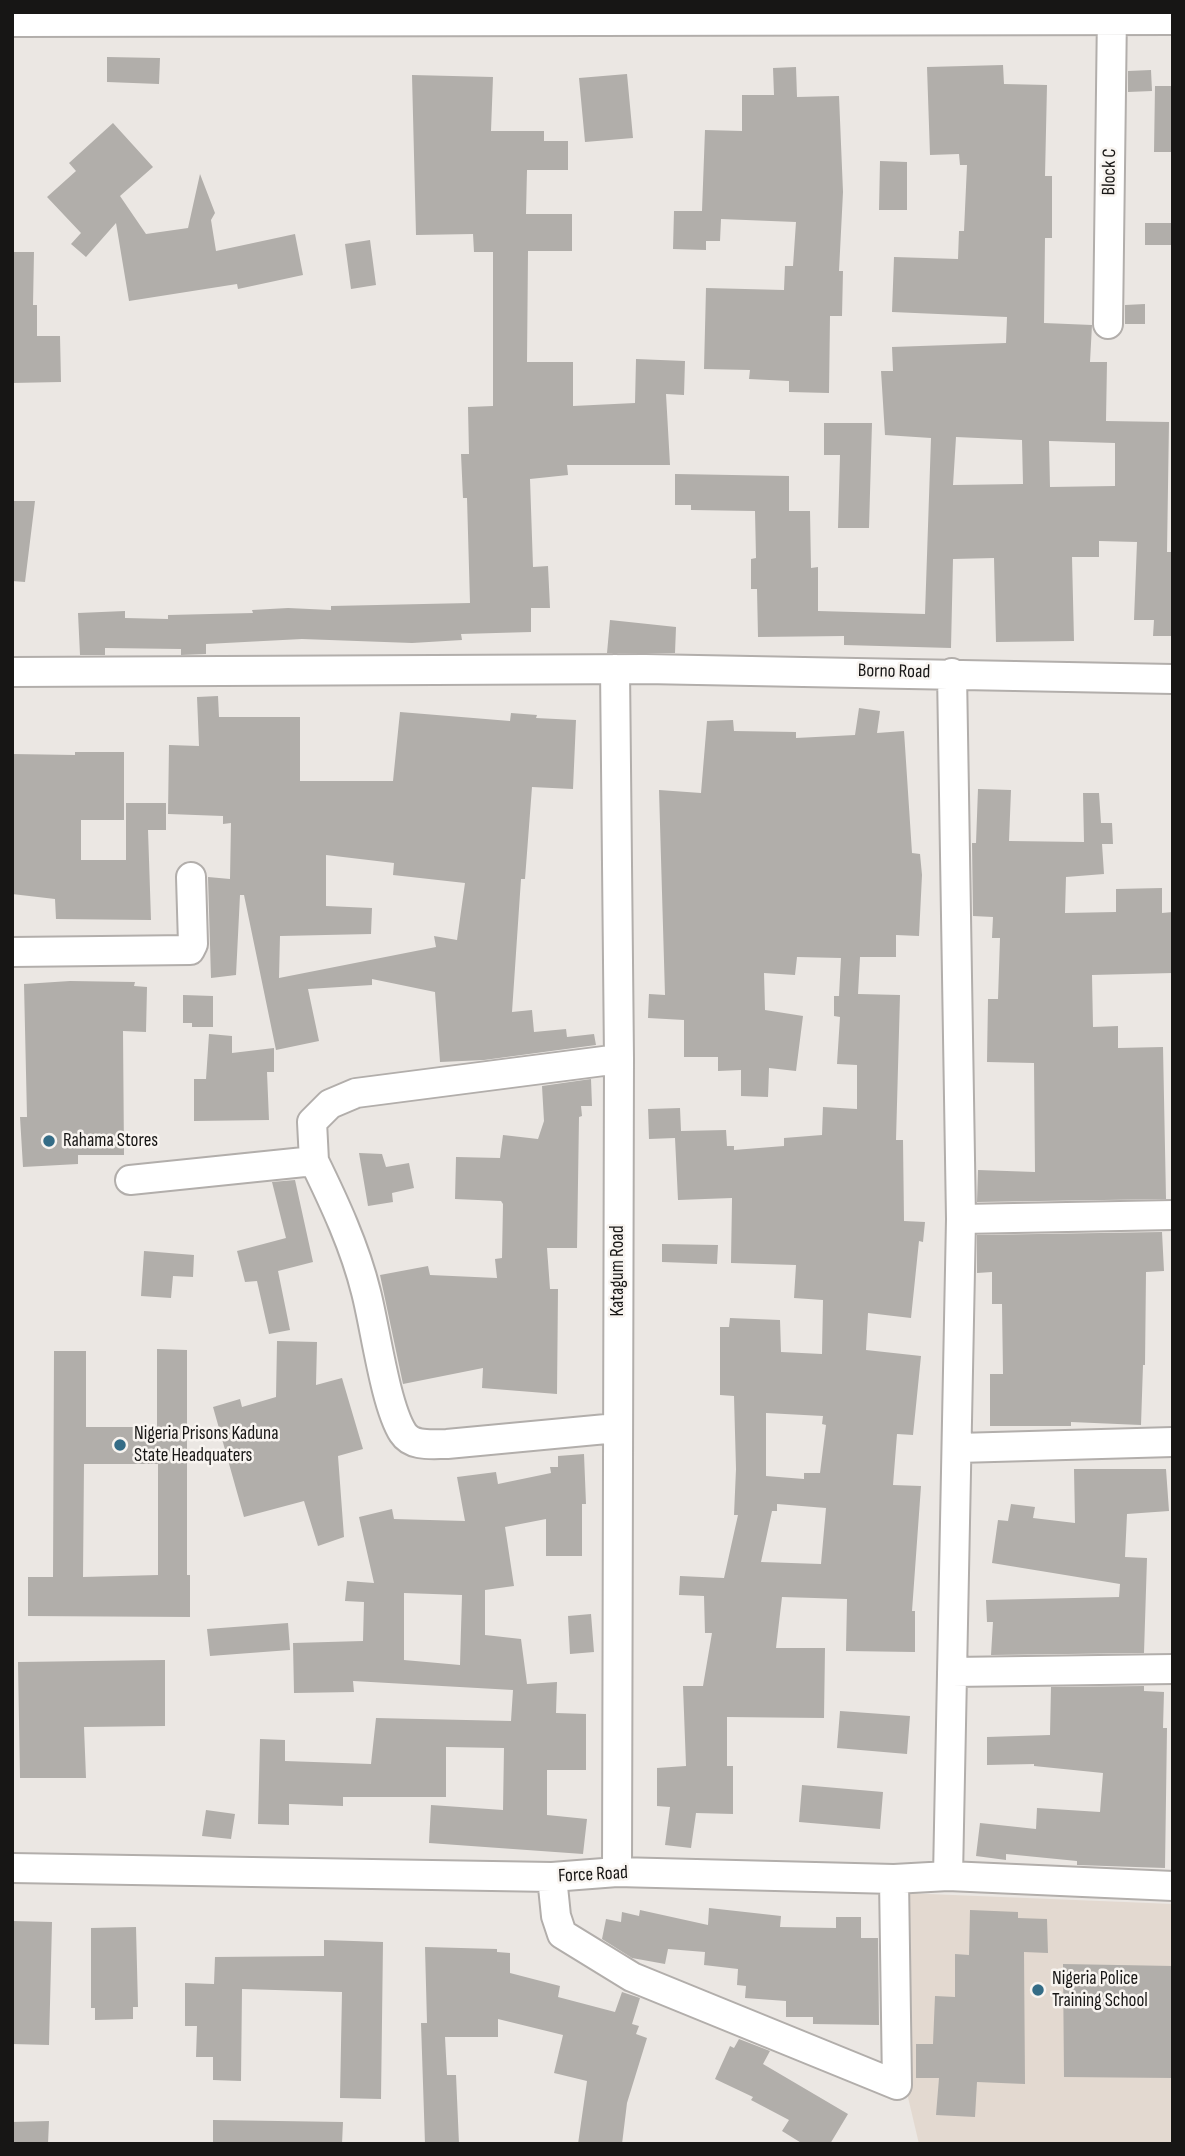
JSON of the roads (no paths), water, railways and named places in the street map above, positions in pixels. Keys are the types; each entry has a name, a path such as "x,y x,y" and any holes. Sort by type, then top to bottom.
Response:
{"street":[{"path":"12,22 1112,16 1173,20"},
{"name":"Block C","path":"1108,324 1112,16"},
{"name":"Borno Road","path":"12,672 615,669 1173,678"},
{"name":"Katagum Road","path":"615,669 619,1059 617,1872"},
{"path":"948,1876 961,1219 952,673"},
{"path":"12,952 190,950 193,944 191,877"},
{"path":"617,1428 447,1444 419,1444 404,1435 394,1414 365,1288 334,1202 314,1161 313,1122 330,1104 356,1093 619,1059"},
{"path":"130,1180 314,1161"},
{"path":"961,1219 1173,1215"},
{"path":"958,1448 1173,1442"},
{"path":"952,1672 1173,1669"},
{"name":"Force Road","path":"12,1868 552,1877 617,1872 894,1879 948,1876 1173,1886"},
{"path":"552,1877 556,1916 562,1934 632,1977 897,2085 894,1879"}],"place":[{"name":"Rahama Stores","path":"49,1141"},
{"name":"Nigeria Prisons Kaduna State Headquaters","path":"120,1445"},
{"name":"Nigeria Police Training School","path":"1038,1990"}]}
